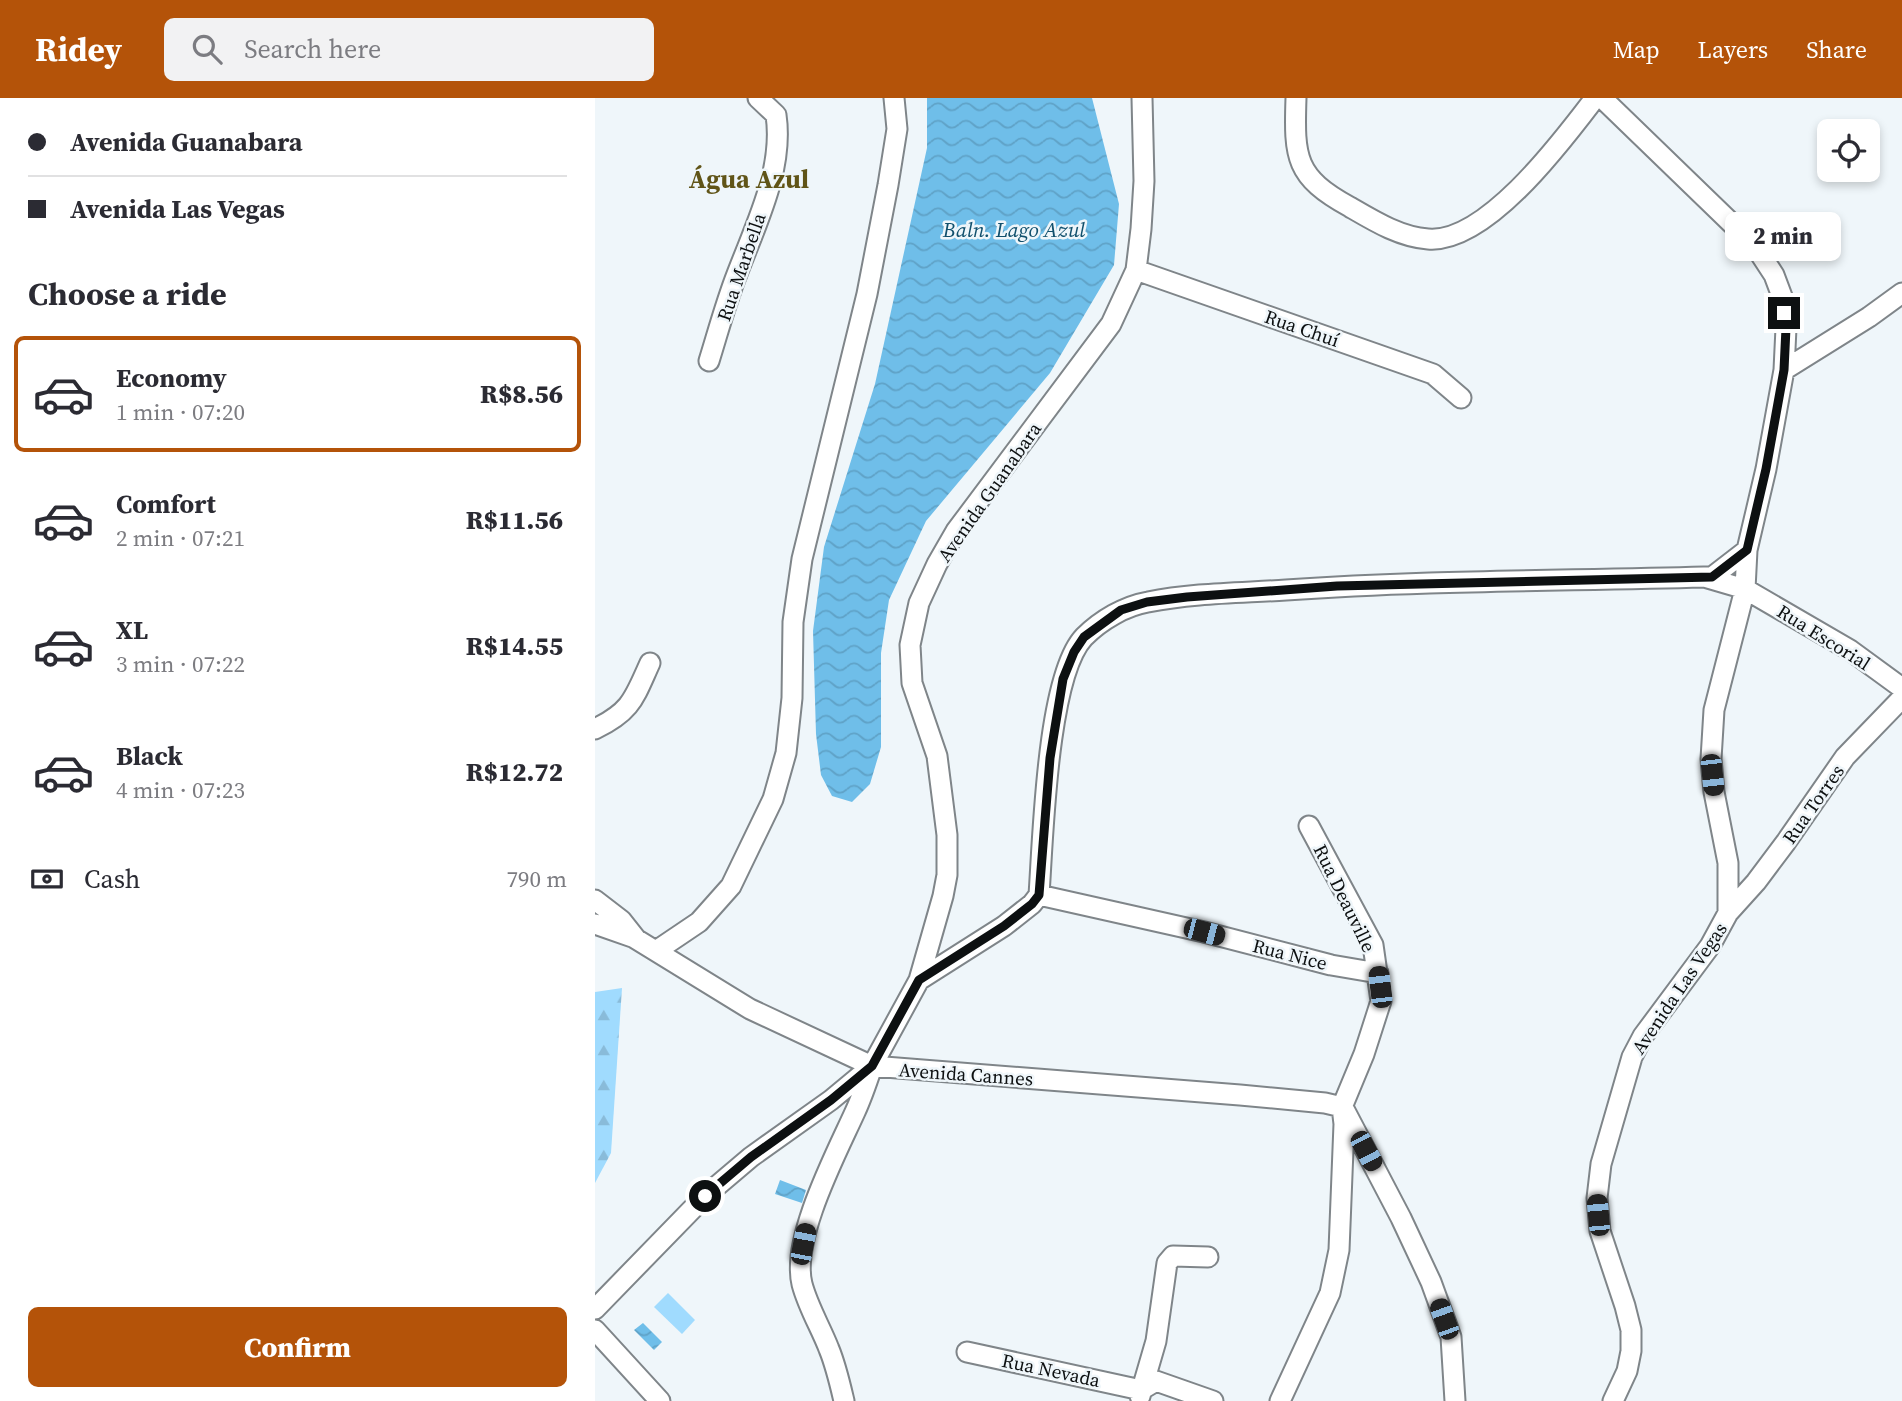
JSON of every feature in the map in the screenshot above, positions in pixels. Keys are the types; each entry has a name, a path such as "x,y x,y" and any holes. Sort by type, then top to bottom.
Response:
{"street":[{"name":"Rua Marbella","path":"709,361 737,274 755,231 778,145 776,114 758,98"},
{"path":"656,951 699,922 731,886 757,835 780,776 786,753 792,698 793,622 802,559 867,293 897,129 894,98"},
{"name":"Avenida Guanabara","path":"595,1309 705,1196 751,1157 831,1100 872,1066 919,980 934,932 947,875 944,805 937,756 912,683 910,645 919,603 956,531 1111,324 1136,270 1142,229 1144,181 1142,98"},
{"path":"1296,98 1297,155 1305,173 1317,187 1379,223 1406,235 1431,240 1474,225 1506,201 1542,164 1595,98"},
{"name":"Avenida Las Vegas","path":"1602,98 1755,246 1774,275 1783,299 1786,328 1784,370 1766,469 1747,550 1745,589 1714,710 1711,759 1714,792 1728,863 1728,913 1710,946 1643,1036 1632,1057 1601,1164 1597,1198 1600,1231 1625,1306 1630,1330 1631,1351 1627,1371 1613,1401"},
{"name":"Rua Chuí","path":"1136,270 1433,374 1461,398"},
{"path":"1784,370 1902,293"},
{"path":"919,980 1004,926 1039,895 1050,758 1063,679 1074,652 1084,637 1121,610 1147,602 1187,597 1337,586 1712,577 1747,550"},
{"name":"Rua Escorial","path":"1704,577 1745,589 1850,650 1902,688"},
{"path":"595,729 617,718 629,705 650,663"},
{"name":"Rua Torres","path":"1728,913 1756,882 1845,757 1902,698"},
{"name":"Rua Deauville","path":"1309,826 1373,946 1378,973 1381,1001 1364,1055 1342,1107"},
{"name":"Rua Nice","path":"1039,895 1204,932 1332,965 1378,973"},
{"name":"Avenida Cannes","path":"595,901 621,920 636,939 750,1009 872,1066 1325,1102 1342,1107"},
{"path":"595,924 636,939"},
{"path":"844,1401 830,1350 802,1284 800,1258 806,1230 872,1066"},
{"path":"1280,1401 1330,1293 1335,1272 1342,1208 1342,1107"},
{"path":"1342,1107 1401,1217 1431,1282 1451,1337 1455,1401"},
{"path":"1140,1395 1156,1341 1163,1282 1170,1259 1173,1256 1208,1257"},
{"path":"595,1330 660,1401"},
{"name":"Rua Nevada","path":"967,1352 1140,1395 1156,1381 1213,1401"}],"green space":[{"path":"622,988 611,1153 595,1183 595,992"},
{"path":"668,1293 695,1320 682,1334 654,1307"}],"water":[{"name":"Baln. Lago Azul","path":"927,98 1092,98 1119,204 1114,265 1050,373 926,521 889,600 881,653 881,747 870,784 852,802 832,796 821,775 816,734 813,631 824,547 875,384 927,148"},
{"path":"780,1180 806,1190 802,1203 775,1194"},
{"path":"643,1323 662,1342 654,1350 634,1330"}],"district":[{"name":"Água Azul","path":"749,179"}],"route":[{"path":"705,1196 751,1157 831,1100 872,1066 919,980 979,939 1004,926 1039,895 1056,713 1063,679 1074,652 1084,637 1121,610 1147,602 1187,597 1337,586 1712,577 1747,550 1766,469 1784,370 1784,313"}]}
